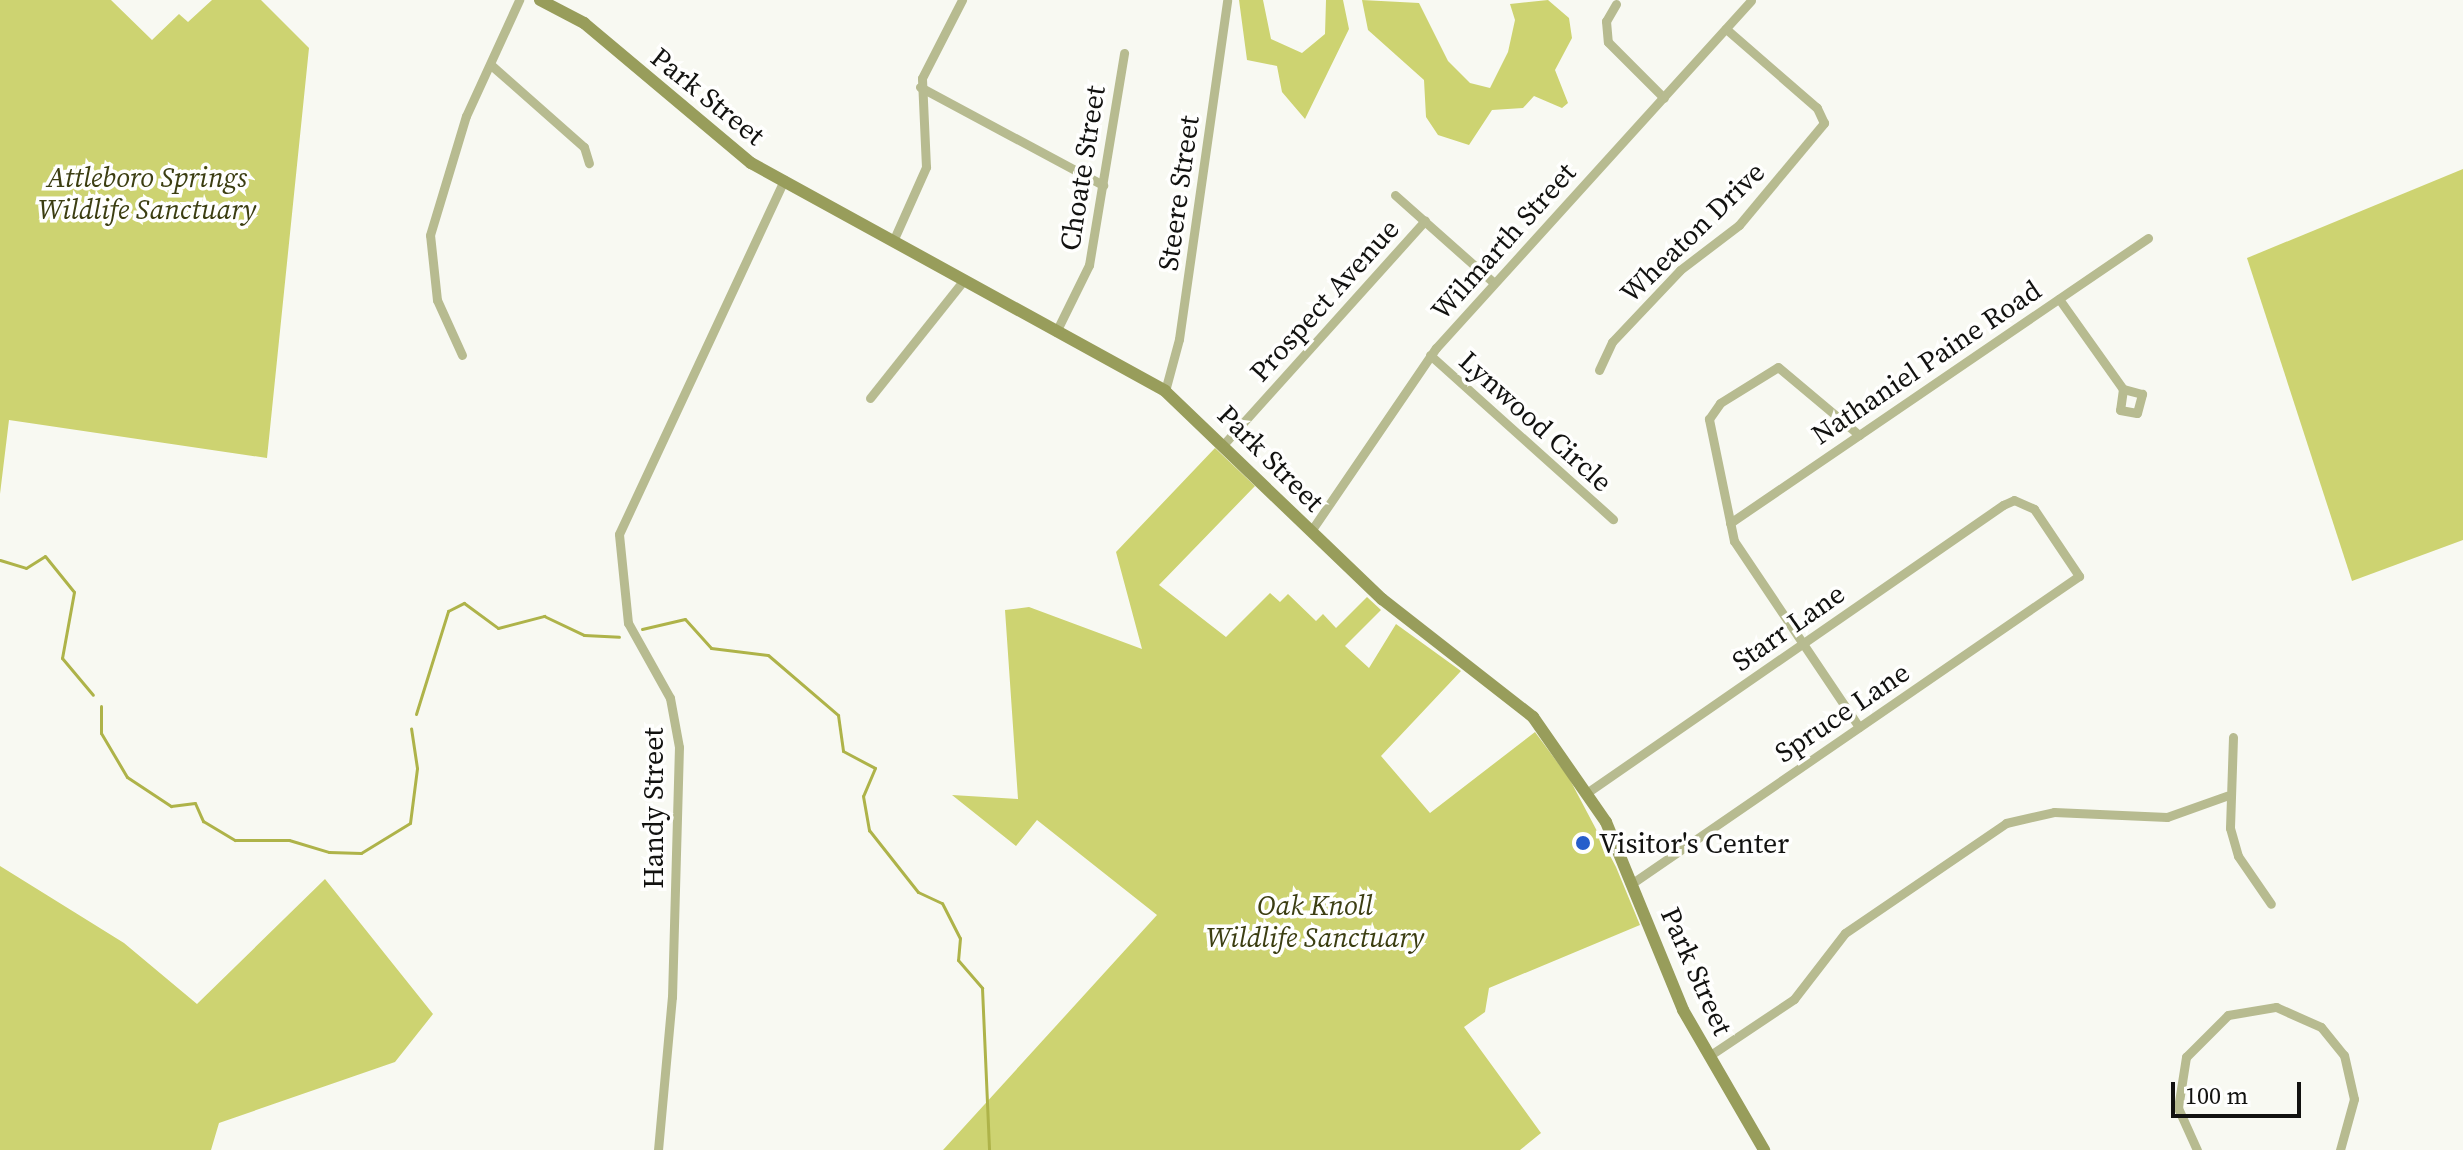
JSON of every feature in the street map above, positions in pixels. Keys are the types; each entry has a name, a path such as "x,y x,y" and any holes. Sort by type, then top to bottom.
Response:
{"main road":[{"name":"Park Street","path":"540,0 584,23 701,128 784,180 1165,391 1409,622 1533,717 1588,792 1709,1056 1764,1150"}],"street":[{"path":"462,355 437,300 428,251 466,116 519,0"},
{"path":"894,239 926,167 920,87 962,0"},
{"name":"Steere Street","path":"1165,391 1179,339 1227,0"},
{"name":"Wilmarth Street","path":"1311,531 1430,355 1749,1"},
{"path":"1616,4 1606,21 1608,42 1664,98"},
{"name":"Wheaton Drive","path":"1599,370 1618,335 1680,270 1739,225 1824,123 1817,108 1726,29"},
{"name":"Choate Street","path":"1056,332 1089,265 1124,53"},
{"path":"491,65 584,147 589,163"},
{"path":"920,87 1103,185"},
{"name":"Handy Street","path":"658,1150 679,747 670,698 628,623 619,534 784,180"},
{"path":"1395,195 1494,283"},
{"name":"Prospect Avenue","path":"1223,445 1425,221"},
{"name":"Nathaniel Paine Road","path":"1730,523 2148,238"},
{"path":"870,398 964,280"},
{"path":"2059,299 2123,389"},
{"name":"Lynwood Circle","path":"1430,355 1613,519"},
{"path":"1859,435 1778,367 1731,395 1709,419 1730,523 1748,567 1859,727"},
{"name":"Spruce Lane","path":"1631,884 2079,576 2034,509 2014,500"},
{"name":"Starr Lane","path":"1588,792 2014,500"},
{"path":"2233,737 2226,796 2238,856 2271,904"},
{"path":"1709,1056 1794,999 1845,933 2006,823 2054,812 2167,817 2226,796"},
{"path":"2197,1150 2178,1108 2186,1057 2228,1015 2276,1007 2321,1027 2344,1055 2354,1099 2340,1150"}],"green space":[{"name":"Attleboro Springs Wildlife Sanctuary","path":"0,0 111,0 152,40 179,14 188,22 212,0 261,0 309,48 267,458 9,420 0,494"},
{"path":"1239,0 1263,0 1271,39 1302,53 1325,34 1326,0 1343,0 1349,29 1305,119 1282,92 1277,66 1247,60"},
{"path":"1362,0 1419,3 1448,61 1470,83 1490,88 1508,52 1515,20 1510,4 1548,0 1569,18 1572,38 1555,70 1568,103 1562,108 1534,96 1523,108 1492,110 1469,145 1438,135 1426,117 1424,80 1368,30"},
{"path":"2463,169 2463,540 2352,581 2247,258"},
{"name":"Oak Knoll Wildlife Sanctuary","path":"1215,448 1255,486 1159,585 1226,637 1270,593 1280,602 1288,594 1316,621 1323,614 1336,628 1367,597 1381,610 1345,646 1369,668 1396,624 1461,671 1381,756 1430,813 1535,732 1569,778 1616,867 1640,925 1489,988 1485,1012 1464,1027 1541,1133 1520,1150 943,1150 1157,915 1037,820 1016,846 952,795 1018,799 1005,610 1029,607 1142,649 1116,552"},
{"path":"0,866 124,943 197,1004 325,879 433,1014 395,1062 219,1123 211,1150 0,1150"}],"waterway":[{"path":"0,560 26,568 45,556 74,592 62,658 93,695"},
{"path":"416,714 448,611 464,603 498,628 544,616 584,635 619,637"},
{"path":"642,629 685,619 711,648 768,655 838,715 843,751 875,768 863,796 869,830 918,892 942,903 960,938 958,960 982,988 989,1150"},
{"path":"101,706 101,733 127,777 171,806 195,803 203,821 235,840 289,840 329,852 361,853 410,823 417,768 411,728"}],"place":[{"name":"Visitor's Center","path":"1583,843"}]}
